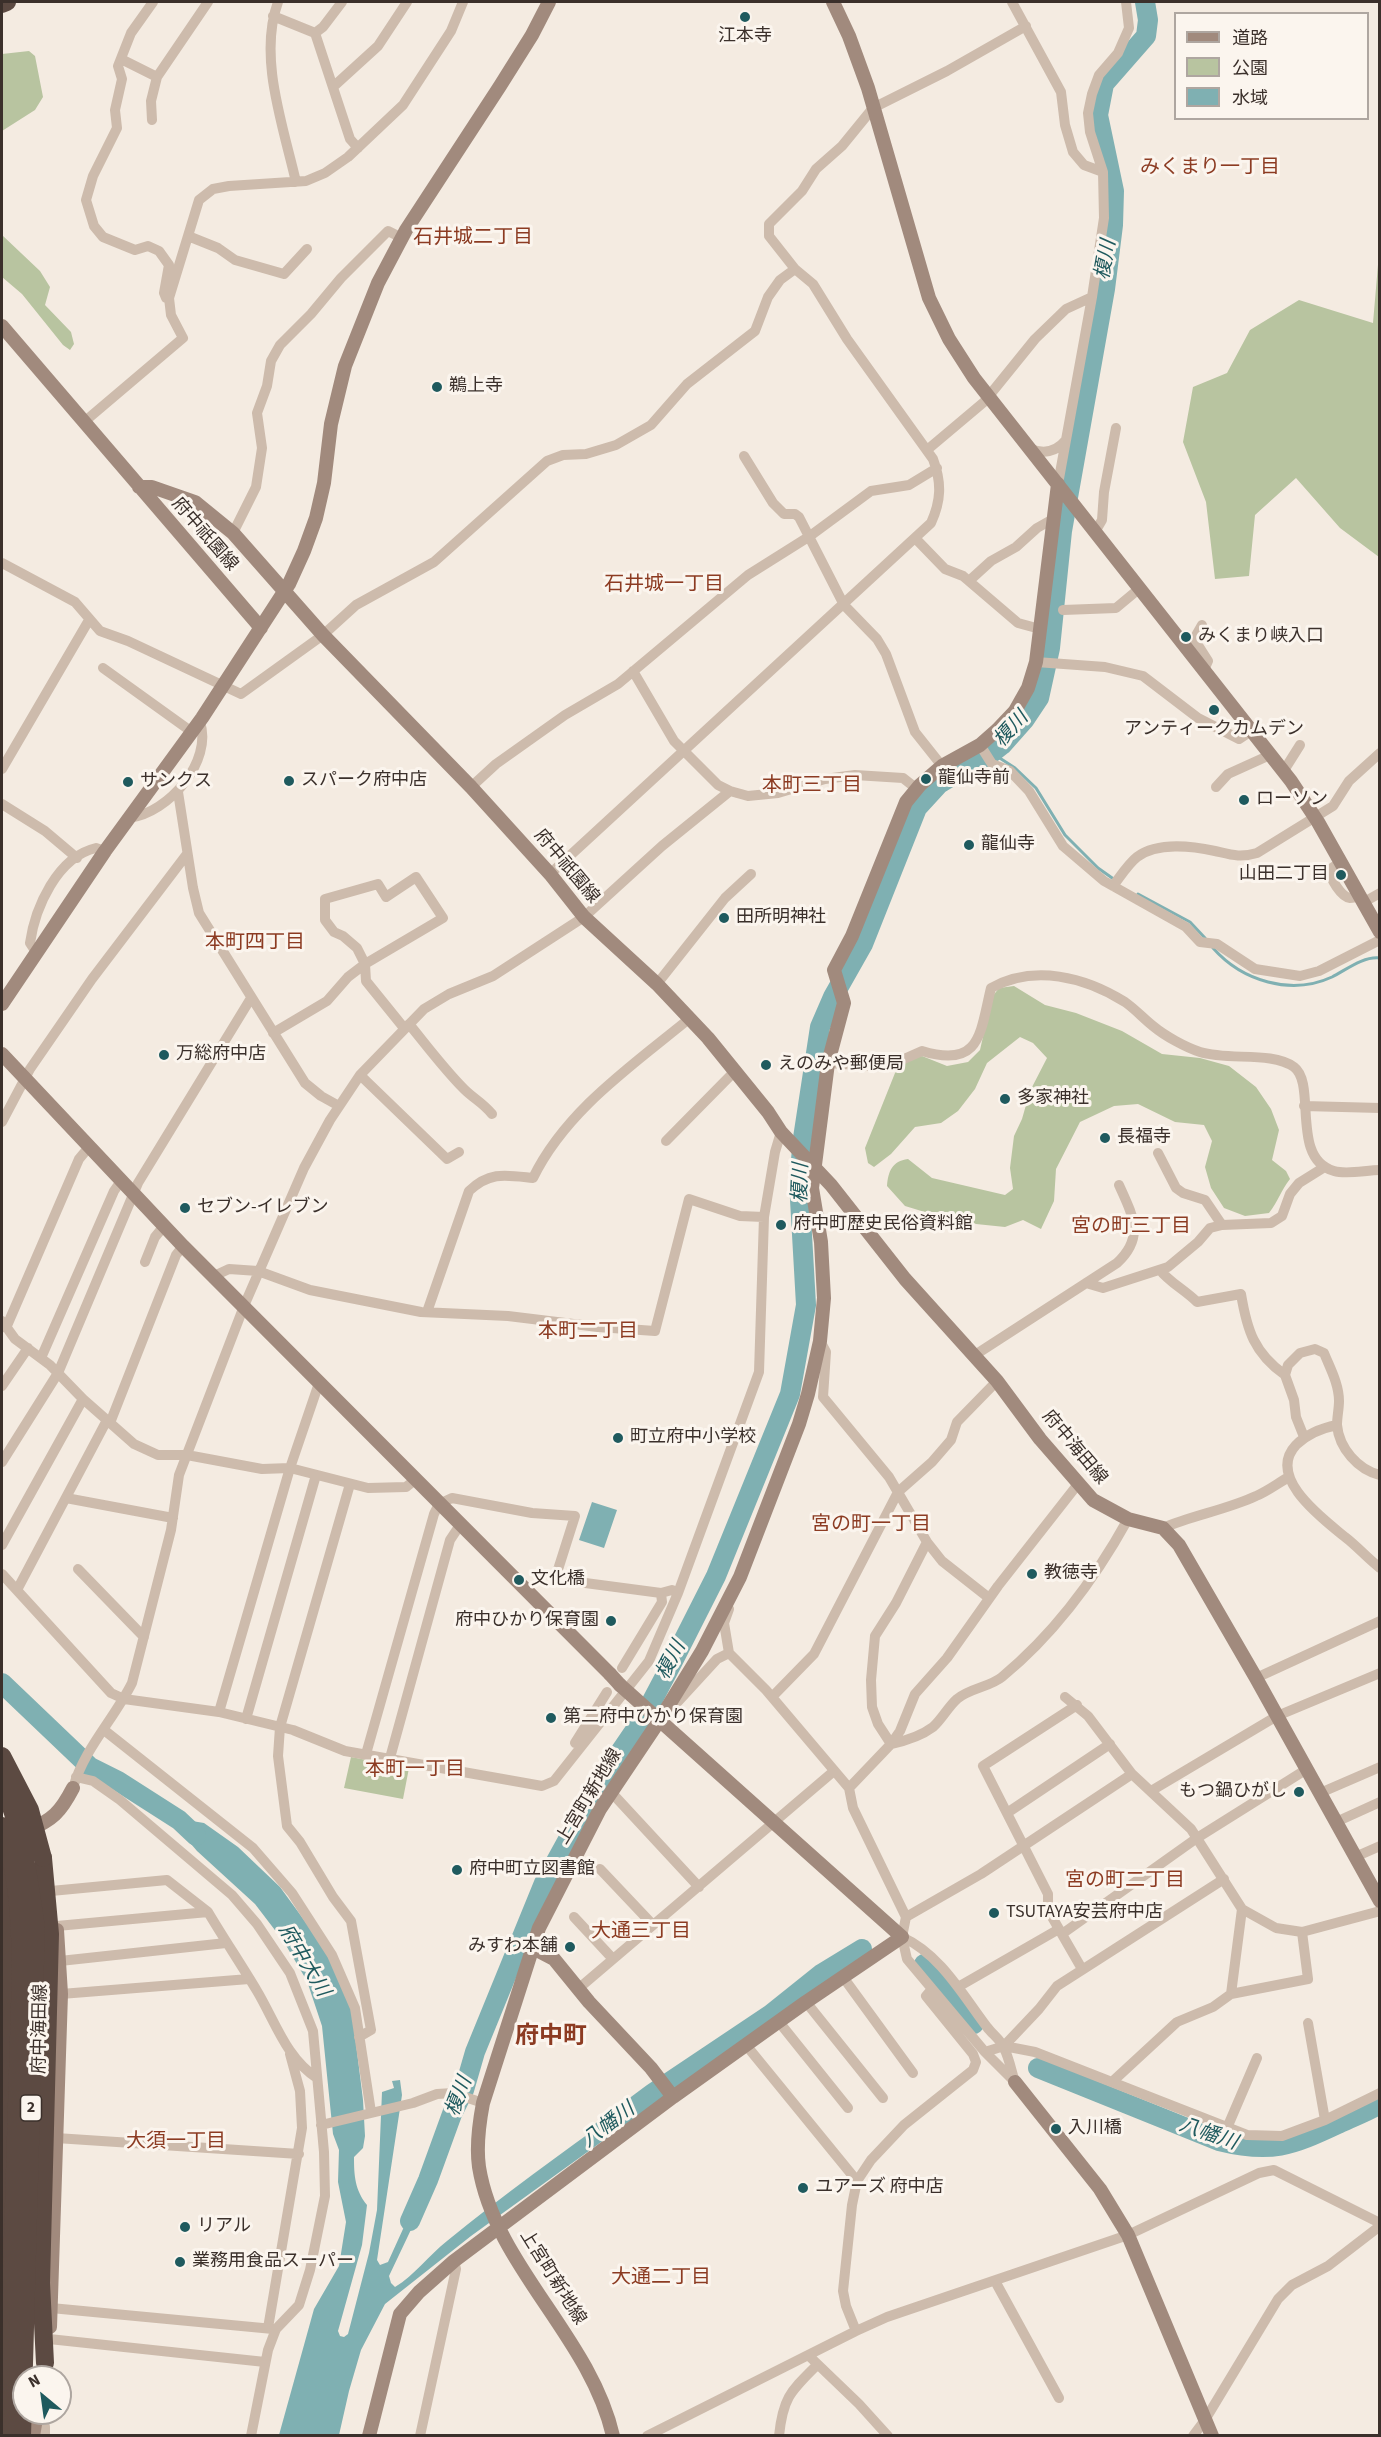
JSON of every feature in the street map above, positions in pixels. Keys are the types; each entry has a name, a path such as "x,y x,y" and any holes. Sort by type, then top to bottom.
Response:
{"highway":[{"path":"2,4 7,2"},
{"path":"2,1756 21,1790 35,1825 43,1857 49,1905 41,2283 44,2365"},
{"name":"2","path":"2,1785 27,1859 36,1928 32,2427"},
{"name":"2","path":"2,1826 17,1892 21,1969 7,2436"},
{"path":"2,1856 7,1908 3,2206 7,2324 2,2400"}],"street":[{"path":"84,422 183,338 164,293 168,265 159,251 148,246 135,250 103,237 94,226 86,200 93,176 117,128 115,110 122,79 118,66 131,33 153,2"},
{"path":"152,120 151,101 157,77 208,2"},
{"path":"278,2 273,16 270,40 271,70 296,182"},
{"path":"315,33 342,2"},
{"path":"333,87 378,46 407,2"},
{"path":"169,306 168,298 199,200 213,189 306,182 325,173 358,148 403,105 451,31 463,2"},
{"path":"2,1004 105,851 196,727 284,593 304,551 316,518 338,395 355,338 378,283 402,238 516,60 549,2"},
{"path":"833,2 856,53 929,298 961,359 1283,772 1315,818 1380,932"},
{"path":"1012,2 1060,92 1065,125 1073,152 1084,165 1103,172"},
{"path":"1060,487 1104,218 1103,172 1090,132 1089,113 1092,94 1100,75 1118,53 1128,28 1126,2"},
{"path":"273,16 315,33 350,139 358,148"},
{"path":"550,874 932,523 939,505 937,468 927,450 847,339 813,284 795,269 769,236 769,225 802,191 816,169 842,146 873,108 947,71 1026,26"},
{"path":"121,59 157,77"},
{"path":"233,533 256,487 262,448 257,413 267,386 271,361 280,345 388,231 402,238"},
{"path":"188,236 218,248 235,260 284,274 307,249"},
{"path":"2,563 75,602 100,631 128,641 223,687 241,693 323,635 356,606 434,562 547,461 563,455 586,454 616,445 651,425 687,384 755,331 768,297 780,280 795,269"},
{"path":"927,450 989,396 1035,339 1058,316 1066,309 1092,297"},
{"name":"府中祇園線","path":"2,326 261,628"},
{"path":"1095,532 1102,520 1104,492 1116,428"},
{"path":"1029,448 1039,452 1049,452 1066,440"},
{"path":"744,456 773,503 784,514 795,514 799,517 844,604 877,639 886,654 915,732 942,766"},
{"path":"471,787 496,764 565,715 618,684 748,575 810,536 872,491 909,485 937,468"},
{"name":"府中祇園線","path":"139,487 152,487 195,502 233,533 323,635 471,787 550,874 584,917 657,984 690,1018 782,1132 811,1163"},
{"name":"上宮町新地線","path":"613,2436 606,2410 592,2377 498,2224 479,2164 477,2101 531,1947 600,1809 655,1718 702,1652 740,1577 799,1425 820,1341 824,1298 821,1242 812,1188 811,1163 828,1063 844,1003 834,970 852,936 906,802 916,789 942,766 980,745 998,730 1015,711 1028,688 1036,662 1053,519 1060,487"},
{"path":"969,581 991,561 1016,547 1037,528 1053,519"},
{"path":"915,538 945,569 963,576 1018,622 1040,629"},
{"path":"1063,610 1116,608 1140,588"},
{"path":"2,769 89,620"},
{"path":"1202,625 1194,639 1208,662 1204,670"},
{"path":"1036,662 1105,667 1143,676 1198,718 1239,739 1251,730"},
{"path":"103,668 203,732 203,744 186,781 178,792 141,817 129,818"},
{"path":"633,671 674,741 718,785 730,791 748,796 778,793 825,779 855,775 903,778 916,789"},
{"path":"980,745 992,764 1010,771 1029,791 1063,846 1104,881 1186,927 1200,942 1217,944 1255,969 1300,976 1319,971 1380,940"},
{"path":"1283,772 1300,745"},
{"path":"1113,886 1136,858 1149,850 1167,847 1203,848 1243,857 1257,853 1333,806 1348,781 1380,753"},
{"path":"1216,786 1228,774 1270,755"},
{"path":"2,1844 48,1822 62,1809 76,1778 132,1683 173,1518 179,1475 258,1271 304,1168 339,1106 360,1075 424,1009 449,994 493,976 584,917 671,839 730,791"},
{"path":"178,792 199,913 305,1083 321,1096 339,1106"},
{"path":"2,804 45,831 77,858"},
{"path":"36,952 30,943 33,922 42,897 62,871 77,858 96,848 105,851"},
{"path":"2,1122 25,1079 92,979 187,854"},
{"path":"657,984 725,898 751,874"},
{"path":"273,1033 327,1001 348,976 365,964 443,918 416,877 386,897 378,884 325,899 325,921 334,932 343,936 357,948 365,964 366,981 466,1091 481,1101 492,1114"},
{"path":"1362,899 1380,893"},
{"path":"828,1063 886,1067 922,1051 944,1058 961,1055 974,1046 979,1036 991,988 1019,978 1049,974 1079,980 1125,1002 1155,1028 1199,1052 1224,1058 1281,1060 1296,1069 1302,1082 1307,1136 1323,1168 1337,1172 1380,1170"},
{"path":"2,1462 58,1373 138,1184 251,998"},
{"path":"427,1312 469,1191 477,1183 498,1174 533,1178 560,1135 597,1095 690,1018"},
{"path":"2,1054 183,1246 439,1504 616,1671 625,1690 902,1938 918,1944 929,1953 1004,2046 1015,2082"},
{"path":"666,1141 735,1071"},
{"path":"360,1075 447,1159 459,1152"},
{"path":"1304,1106 1380,1108"},
{"path":"2,1574 111,1693 124,1699 219,1712 280,1727 345,1751 542,1786 554,1781 649,1661 678,1593 759,1372 764,1217 775,1152 782,1132"},
{"path":"89,1147 79,1159 4,1324 15,1339 41,1358 134,1444 158,1455 187,1455 262,1469 290,1468 368,1488 406,1487 416,1480"},
{"path":"1158,1153 1176,1188 1183,1193 1205,1200 1222,1225"},
{"name":"府中海田線","path":"811,1163 905,1279 997,1381 1078,1485 1093,1500 1128,1519 1163,1528"},
{"path":"1086,1283 1103,1288 1168,1267 1210,1228 1222,1225 1271,1223 1282,1216 1290,1194 1299,1183 1323,1168"},
{"path":"41,1358 114,1191 121,1180"},
{"path":"975,1355 1117,1263 1128,1253 1134,1240 1130,1210 1119,1185"},
{"path":"214,1276 229,1269 258,1271 310,1290 427,1312 508,1316 598,1327 656,1331 689,1199 740,1216 764,1217"},
{"path":"145,1262 154,1237 164,1226"},
{"path":"17,1590 109,1421 176,1255 183,1246"},
{"path":"1160,1270 1167,1278 1183,1287 1197,1302 1242,1294 1246,1322 1253,1342 1274,1367 1285,1375 1304,1437"},
{"path":"820,1341 826,1352 823,1396 889,1477 927,1542 942,1561 989,1598"},
{"path":"2,1386 28,1348"},
{"path":"1285,1375 1288,1365 1300,1353 1315,1349 1324,1353 1334,1377 1339,1401 1337,1425 1340,1439 1349,1454 1369,1472 1380,1475"},
{"path":"772,1697 814,1654 898,1492 932,1462 951,1440 957,1422 997,1381"},
{"path":"219,1712 290,1468 320,1383"},
{"path":"2,1545 83,1399"},
{"path":"1337,1425 1304,1437 1294,1447 1286,1462 1289,1477 1310,1508 1380,1568"},
{"path":"246,1719 316,1475"},
{"path":"1289,1477 1257,1496 1189,1517 1163,1528 1179,1545 1380,1901"},
{"path":"350,1484 280,1727 278,1756 286,1826 300,1842 333,1897 351,1921 371,2030 365,2036 359,2037"},
{"path":"849,1788 891,1744 900,1731 915,1694 947,1658 989,1598 1078,1485"},
{"path":"66,1498 173,1518"},
{"path":"366,1754 434,1514 439,1504 452,1498 532,1513 575,1516 555,1579 661,1593 672,1590 678,1593"},
{"path":"891,1744 907,1740 933,1727 958,1698 1000,1679 1023,1658 1065,1614 1108,1554 1128,1519"},
{"path":"390,1758 450,1540 460,1525"},
{"path":"891,1744 878,1724 872,1707 871,1680 875,1636 896,1603 927,1542"},
{"path":"78,1569 144,1637"},
{"path":"740,1577 724,1623 729,1653 772,1697 849,1788 853,1809 906,1917 902,1938 907,1959 985,2052 1015,2082 1100,2189 1128,2235 1212,2436"},
{"path":"616,1671 662,1602 661,1593"},
{"path":"1256,1678 1380,1620"},
{"path":"655,1718 717,1659 729,1653"},
{"path":"1151,1791 1277,1716 1380,1673"},
{"path":"567,1763 566,1755 607,1692"},
{"path":"1065,1697 1088,1716 1132,1774 1179,1816 1197,1838 1242,1909 1276,1928 1302,1932 1380,1911"},
{"path":"1077,1706 983,1766 1048,1894 1048,1910 1082,1969"},
{"path":"102,1732 253,1848 292,1893 332,1955 355,2008 368,2113"},
{"path":"1007,1813 1110,1744"},
{"name":"府中海田線","path":"2,1765 27,1810 44,1857 57,1926 60,1962 61,1994 51,2308 45,2365"},
{"path":"1320,1793 1380,1767"},
{"path":"958,1987 1060,1931 1197,1838 1306,1769"},
{"path":"578,1989 834,1771"},
{"path":"906,1917 981,1874 1132,1774"},
{"path":"51,2308 272,2329 299,2305 310,2270 325,2196 325,2124 317,2078 313,2031 290,1973 257,1924 232,1896 120,1800 93,1781 76,1778"},
{"path":"611,1792 699,1887"},
{"path":"1336,1822 1380,1802"},
{"path":"1355,1857 1380,1846"},
{"path":"600,1869 653,1925"},
{"path":"2,1870 5,1894 2,1990"},
{"path":"1004,2046 1057,1986 1224,1879"},
{"path":"51,1891 167,1880 208,1912 289,2050 305,2070 317,2078"},
{"path":"1231,1994 1242,1909"},
{"path":"57,1926 208,1912"},
{"path":"574,1917 613,1959"},
{"path":"1112,2082 1177,2022 1213,2007 1231,1994 1308,1979 1302,1932"},
{"path":"369,2436 400,2314 419,2292 498,2224 806,2002 902,1938"},
{"path":"60,1962 226,1943"},
{"path":"531,1947 554,1959 578,1989 651,2068 673,2097"},
{"path":"843,1977 913,2073"},
{"path":"61,1994 249,1979"},
{"path":"856,2331 843,2291 852,2205 858,2181 871,2160 904,2125 973,2070 976,2062 973,2054 926,1996 932,1989"},
{"path":"806,2002 883,2098"},
{"path":"779,2022 848,2108"},
{"path":"1308,2023 1325,2120"},
{"path":"746,2045 858,2181"},
{"path":"985,2052 1004,2046 1035,2052 1247,2135 1282,2136 1325,2120 1380,2093"},
{"path":"250,2436 272,2329 302,2128 300,2091 289,2050"},
{"path":"1227,2128 1257,2058"},
{"path":"325,2124 413,2103 437,2094 453,2093 477,2101"},
{"path":"56,2138 299,2154"},
{"path":"647,2436 887,2317 1128,2235 1259,2173 1274,2170 1380,2224 1328,2266 1292,2284 1278,2299 1193,2436"},
{"path":"420,2436 456,2269 454,2261"},
{"path":"995,2281 1059,2398"},
{"path":"49,2339 265,2362"},
{"path":"808,2355 859,2404 888,2436"},
{"path":"779,2436 783,2407 789,2394 817,2365"},
{"path":"32,2427 45,2427 45,2436"}],"green space":[{"path":"29,51 35,56 43,97 35,110 2,131 2,54"},
{"path":"2,235 40,271 50,287 45,305 71,332 74,344 70,350 63,345 22,294 2,277"},
{"path":"1379,253 1379,557 1340,528 1296,478 1255,515 1249,576 1215,579 1206,502 1183,442 1193,387 1227,373 1250,330 1299,300 1373,323"},
{"path":"1014,986 1045,1005 1076,1013 1122,1031 1162,1054 1200,1058 1229,1066 1256,1087 1271,1109 1279,1130 1272,1160 1286,1171 1290,1179 1269,1213 1245,1216 1224,1208 1211,1188 1205,1167 1212,1141 1204,1125 1175,1122 1138,1104 1114,1106 1080,1122 1056,1169 1054,1201 1041,1229 1023,1220 1005,1227 976,1224 946,1212 928,1213 905,1206 887,1186 892,1168 898,1162 908,1159 932,1178 1005,1195 1013,1189 1010,1168 1014,1136 1022,1119 1030,1091 1047,1058 1033,1043 1020,1037 987,1063 975,1089 958,1111 941,1123 915,1127 891,1154 874,1167 868,1163 865,1148 895,1073 906,1061 922,1056 947,1066 968,1062 980,1050 992,997 999,988"},
{"path":"351,1757 409,1768 403,1799 344,1788"}],"water":[{"path":"592,1502 617,1510 604,1548 579,1540"},
{"path":"168,1817 204,1823 238,1847 280,1887 315,1935 334,1967 352,2011 365,2136 363,2148 354,2157 354,2170 358,2188 367,2205 362,2245 338,2331 340,2336 344,2337 348,2334 369,2253 377,2210 382,2092 394,2088 392,2081 400,2080 402,2095 377,2260 380,2265 388,2262 418,2196 426,2198 389,2276 395,2287 490,2207 620,2111 629,2122 471,2236 385,2304 361,2350 339,2435 279,2435 314,2309 339,2266 346,2222 338,2182 339,2150 333,2134 322,2026 307,1981 284,1942 255,1904 197,1851"}],"waterway":[{"name":"榎川","path":"410,2221 452,2114 464,2090 475,2052 544,1883 599,1783 642,1720 716,1576 790,1394 806,1305 799,1182 803,1138 820,1027 833,997 863,944 917,808 939,784 983,760 1002,745 1025,719 1039,698 1050,648 1062,531 1105,289 1113,225 1114,191 1098,115 1104,84 1146,36 1148,20 1145,2"},
{"path":"992,753 1015,768 1036,788 1065,835 1098,868 1115,880"},
{"path":"1138,894 1190,922 1205,938"},
{"path":"1213,948 1225,960 1253,977 1284,985 1316,983 1361,961 1380,958"},
{"name":"府中大川","path":"2,1683 90,1767 118,1781 179,1820 196,1836"},
{"name":"八幡川","path":"602,2131 653,2093 771,2014 821,1974 862,1949"},
{"name":"八幡川","path":"924,1964 974,2024"},
{"name":"八幡川","path":"1038,2068 1219,2141 1253,2147 1280,2146 1307,2138 1380,2104"}],"place":[{"name":"江本寺","path":"745,17"},
{"name":"鵜上寺","path":"437,387"},
{"name":"みくまり峡入口","path":"1186,637"},
{"name":"アンティークカムデン","path":"1214,710"},
{"name":"龍仙寺前","path":"926,779"},
{"name":"スパーク府中店","path":"289,781"},
{"name":"サンクス","path":"128,782"},
{"name":"ローソン","path":"1244,800"},
{"name":"龍仙寺","path":"969,845"},
{"name":"山田二丁目","path":"1341,875"},
{"name":"田所明神社","path":"724,918"},
{"name":"万総府中店","path":"164,1055"},
{"name":"えのみや郵便局","path":"766,1065"},
{"name":"多家神社","path":"1005,1099"},
{"name":"長福寺","path":"1105,1138"},
{"name":"セブン-イレブン","path":"185,1208"},
{"name":"府中町歴史民俗資料館","path":"781,1225"},
{"name":"町立府中小学校","path":"618,1438"},
{"name":"教徳寺","path":"1032,1574"},
{"name":"文化橋","path":"519,1580"},
{"name":"府中ひかり保育園","path":"611,1621"},
{"name":"第二府中ひかり保育園","path":"551,1718"},
{"name":"もつ鍋ひがし","path":"1299,1792"},
{"name":"府中町立図書館","path":"457,1870"},
{"name":"TSUTAYA安芸府中店","path":"994,1913"},
{"name":"みすわ本舗","path":"570,1947"},
{"name":"入川橋","path":"1056,2129"},
{"name":"ユアーズ 府中店","path":"803,2188"},
{"name":"リアル","path":"185,2227"},
{"name":"業務用食品スーパー","path":"180,2262"}],"district":[{"name":"みくまり一丁目","path":"1210,169"},
{"name":"石井城二丁目","path":"473,239"},
{"name":"石井城一丁目","path":"664,586"},
{"name":"本町三丁目","path":"812,787"},
{"name":"本町四丁目","path":"255,944"},
{"name":"宮の町三丁目","path":"1131,1228"},
{"name":"本町二丁目","path":"588,1333"},
{"name":"宮の町一丁目","path":"871,1526"},
{"name":"本町一丁目","path":"415,1771"},
{"name":"宮の町二丁目","path":"1125,1882"},
{"name":"大通三丁目","path":"641,1933"},
{"name":"府中町","path":"551,2038"},
{"name":"大須一丁目","path":"176,2143"},
{"name":"大通二丁目","path":"661,2279"}]}
